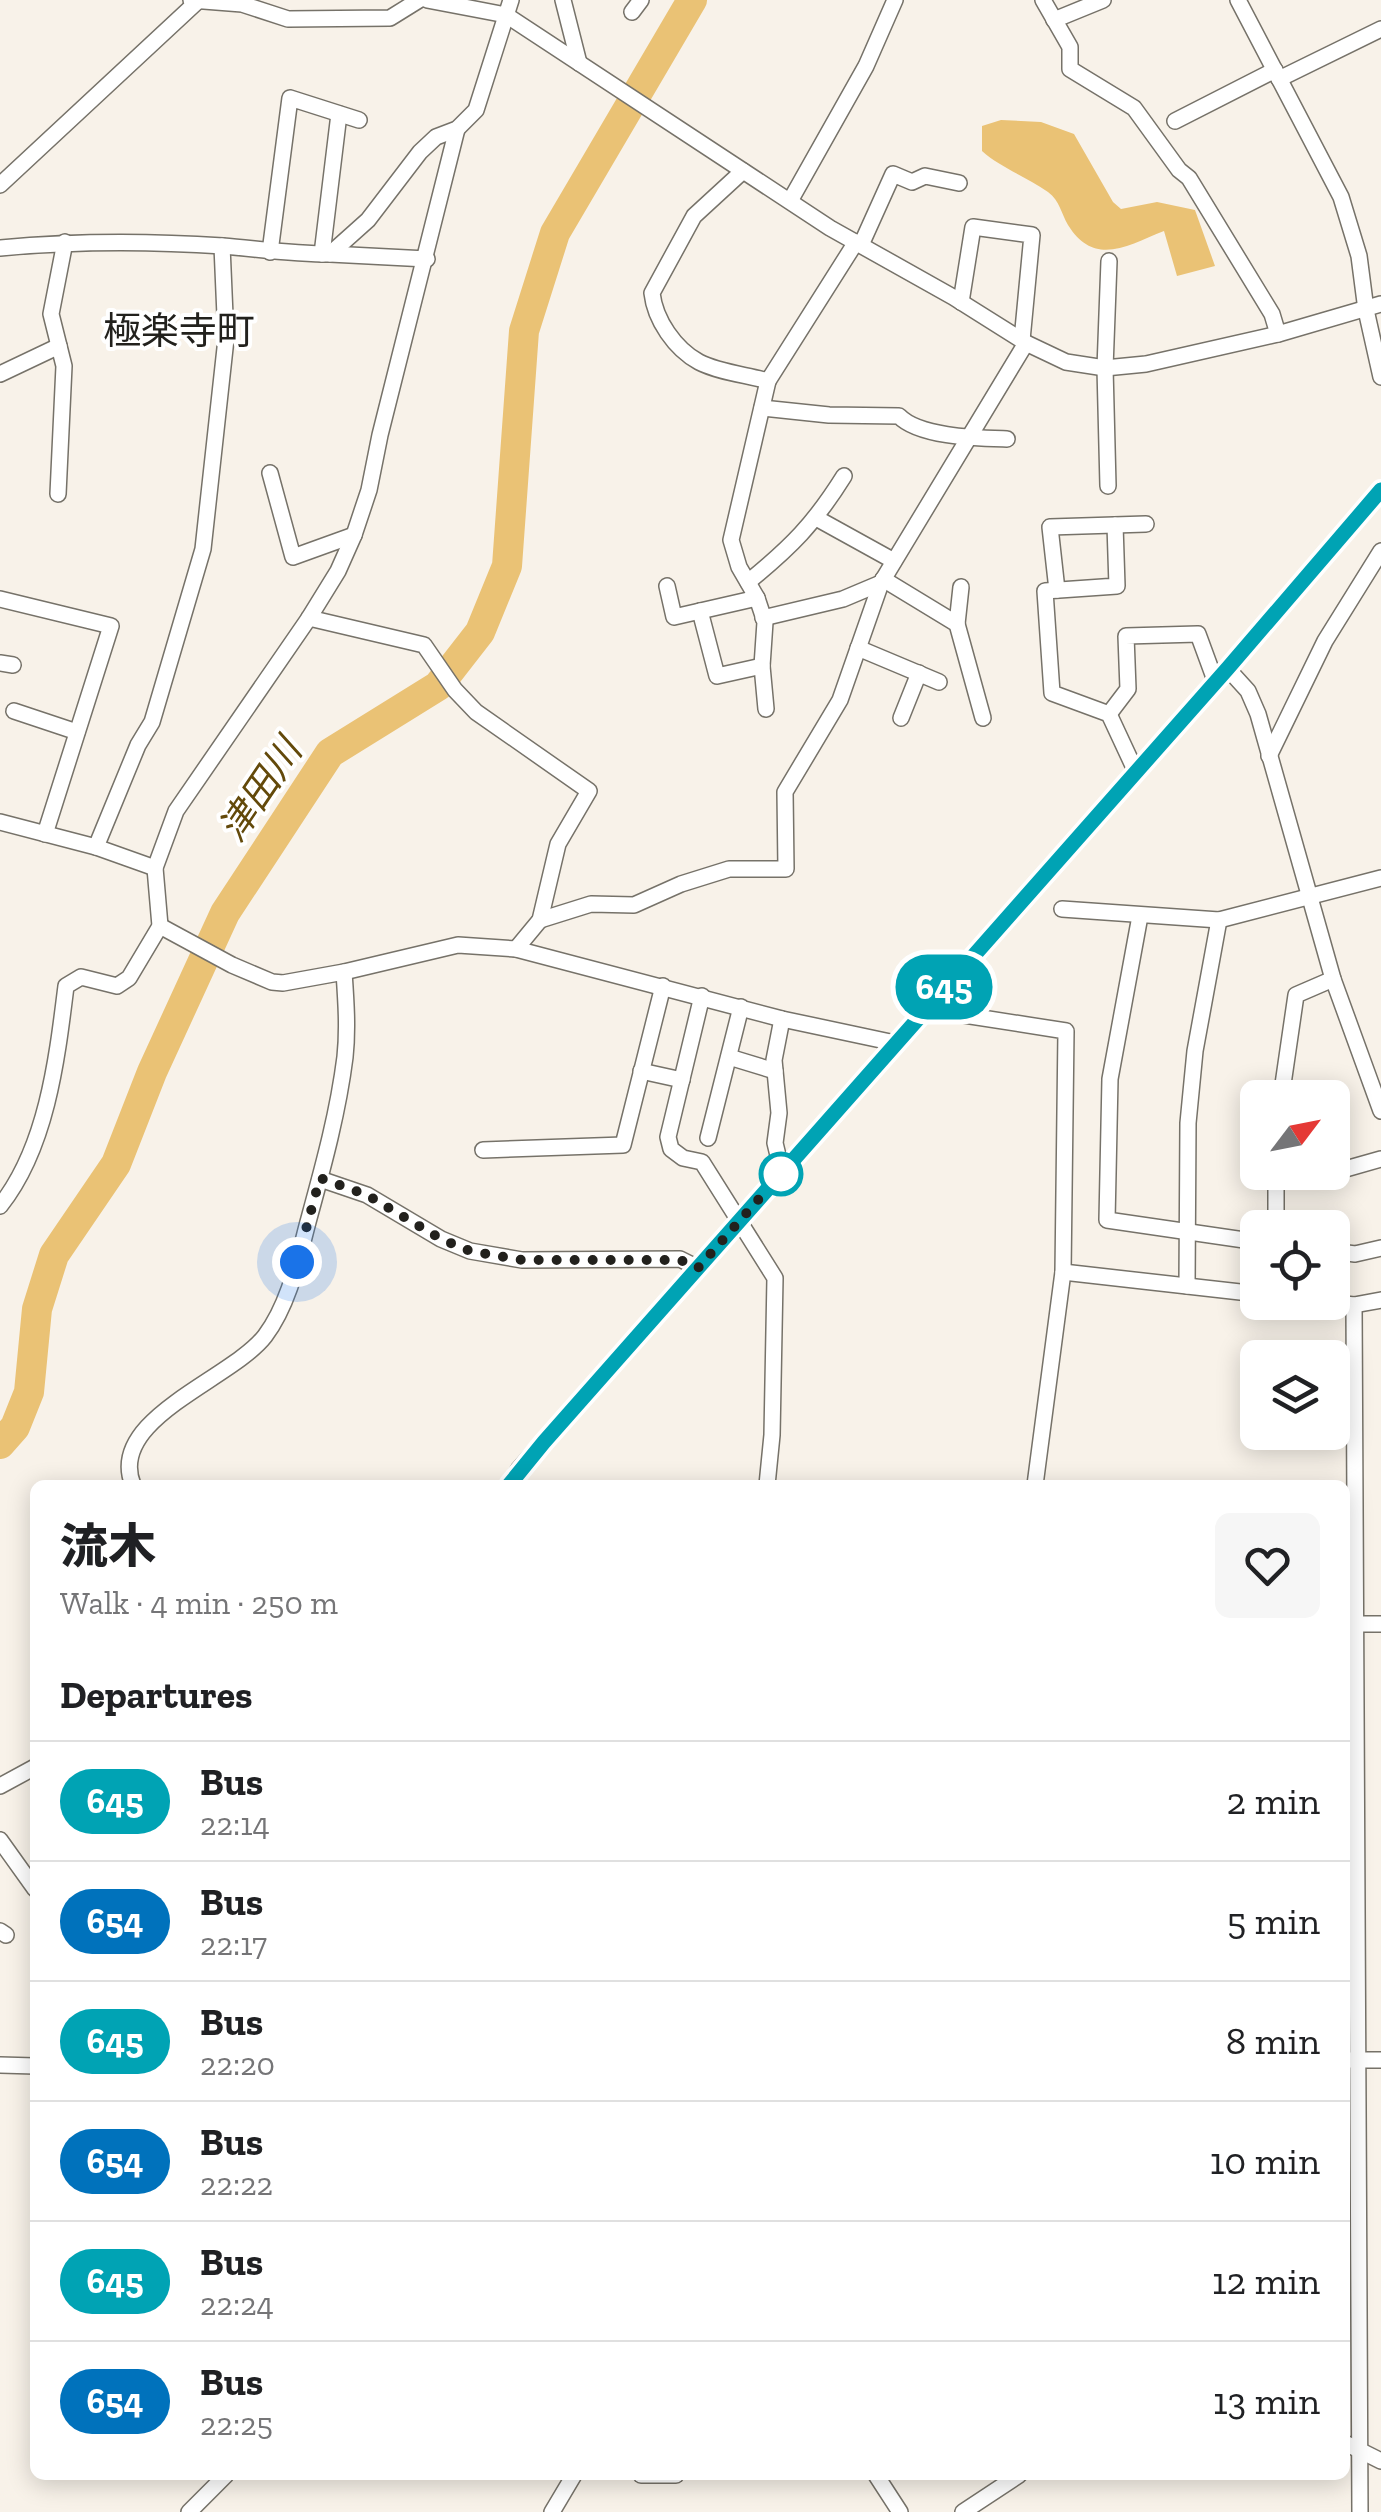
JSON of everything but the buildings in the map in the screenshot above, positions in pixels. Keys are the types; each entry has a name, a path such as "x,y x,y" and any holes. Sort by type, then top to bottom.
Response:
{"street":[{"path":"0,185 196,0 242,4 288,19 390,18 419,0"},
{"path":"427,0 508,7 579,63 742,172 1024,342 1066,362 1105,368 1146,364 1374,307"},
{"path":"562,0 579,63"},
{"path":"790,201 866,66 895,0"},
{"path":"1044,0 1070,47 1070,69 1134,108 1189,178 1272,314 1278,334"},
{"path":"1054,20 1103,0"},
{"path":"1238,0 1340,197 1374,307 1381,377"},
{"path":"326,254 368,220 420,152 436,137 457,129 476,110 508,7"},
{"path":"1174,121 1381,29"},
{"path":"270,252 290,98 359,120"},
{"path":"326,254 340,114"},
{"path":"0,1206 32,1148 57,1055 66,986 81,977 117,986 129,978 160,926 155,868 176,811 310,618 354,536 369,490 457,129"},
{"path":"742,172 694,216 652,294 654,307 671,338 700,362 768,381"},
{"path":"766,710 762,666 764,618 739,567 732,540 768,381 858,244 892,174 912,182 925,176 960,183"},
{"path":"540,920 591,904 634,905 681,884 730,869 786,869 785,792 840,700 882,581 1024,342 1032,236 973,227 961,302"},
{"path":"0,248 64,242 222,246 427,260"},
{"path":"58,494 64,366 51,314 64,242"},
{"path":"96,847 138,745 152,722 202,549 226,338 222,246"},
{"path":"1108,486 1105,368 1109,261"},
{"path":"0,374 59,346"},
{"path":"762,408 829,415 899,416 908,425 968,437 1008,439"},
{"path":"270,473 293,556 354,536"},
{"path":"748,582 794,545 818,519 844,476"},
{"path":"512,1480 1381,490"},
{"path":"818,519 894,561"},
{"path":"1058,590 1050,527 1146,524"},
{"path":"1115,525 1117,586 1045,592 1052,693 1109,714 1136,772"},
{"path":"1270,756 1326,641 1381,551"},
{"path":"764,618 843,599 882,581"},
{"path":"882,581 958,624"},
{"path":"667,586 674,616 757,598"},
{"path":"961,587 958,624 983,718"},
{"path":"0,599 111,626 44,834"},
{"path":"700,611 717,676 762,666"},
{"path":"310,618 424,645 455,690 476,712 589,791 558,844 540,920 516,949"},
{"path":"1109,714 1128,689 1126,636 1198,634 1216,682"},
{"path":"858,648 940,682"},
{"path":"1228,668 1248,691 1333,979 1381,1110"},
{"path":"902,718 918,673"},
{"path":"14,712 77,732"},
{"path":"0,822 96,847 155,868"},
{"path":"1062,909 1218,920 1381,878"},
{"path":"1140,916 1110,1079 1108,1220 1240,1240"},
{"path":"1187,1286 1188,1123 1195,1051 1218,920"},
{"path":"160,926 232,965 283,983 458,944 516,949 782,1019 895,1043"},
{"path":"132,1480 127,1464 133,1443 146,1425 246,1355 264,1338 280,1312 320,1178 345,1057 344,972"},
{"path":"1284,1080 1296,995 1333,979"},
{"path":"482,1150 622,1145 663,986"},
{"path":"702,996 668,1137 671,1150 683,1158 702,1162 774,1278 772,1435 768,1480"},
{"path":"708,1138 741,1007"},
{"path":"925,1009 1066,1031 1062,1272 1036,1480"},
{"path":"782,1019 775,1071 779,1113 775,1143 782,1172"},
{"path":"729,1057 775,1071"},
{"path":"642,1071 682,1080"},
{"path":"1350,1168 1381,1159"},
{"path":"320,1178 367,1195 441,1239 470,1251 522,1260 680,1260 698,1268"},
{"path":"1350,1254 1381,1248"},
{"path":"1062,1272 1240,1292"},
{"path":"1350,1305 1381,1300"},
{"path":"1350,1560 1354,1306"},
{"path":"1350,1624 1381,1624"},
{"path":"0,1786 30,1770"},
{"path":"0,1840 28,1864"},
{"path":"1350,1842 1353,2447 1360,2512"},
{"path":"1351,2060 1381,2060"},
{"path":"0,2065 30,2066"},
{"path":"1353,2447 1381,2461"},
{"path":"189,2512 221,2480"},
{"path":"552,2512 571,2480"},
{"path":"879,2480 900,2512"},
{"path":"963,2512 1012,2480"}],"shaded area":[{"path":"1001,120 1041,122 1074,134 1113,202 1121,209 1157,202 1195,210 1215,266 1177,276 1164,231 1125,247 1089,246 1068,225 1052,196 982,151 982,126"}],"waterway":[{"name":"津田川","path":"0,1444 15,1427 29,1392 37,1309 54,1255 116,1164 152,1072 225,913 330,753 438,686 480,632 507,566 524,331 555,233 692,0"}],"bus line":[{"name":"645","path":"512,1480 1381,490"}],"district":[{"name":"極楽寺町","path":"179,331"}],"route":[{"path":"297,1262 320,1178 367,1195 441,1239 470,1251 522,1260 680,1260 698,1268 781,1174"}]}
